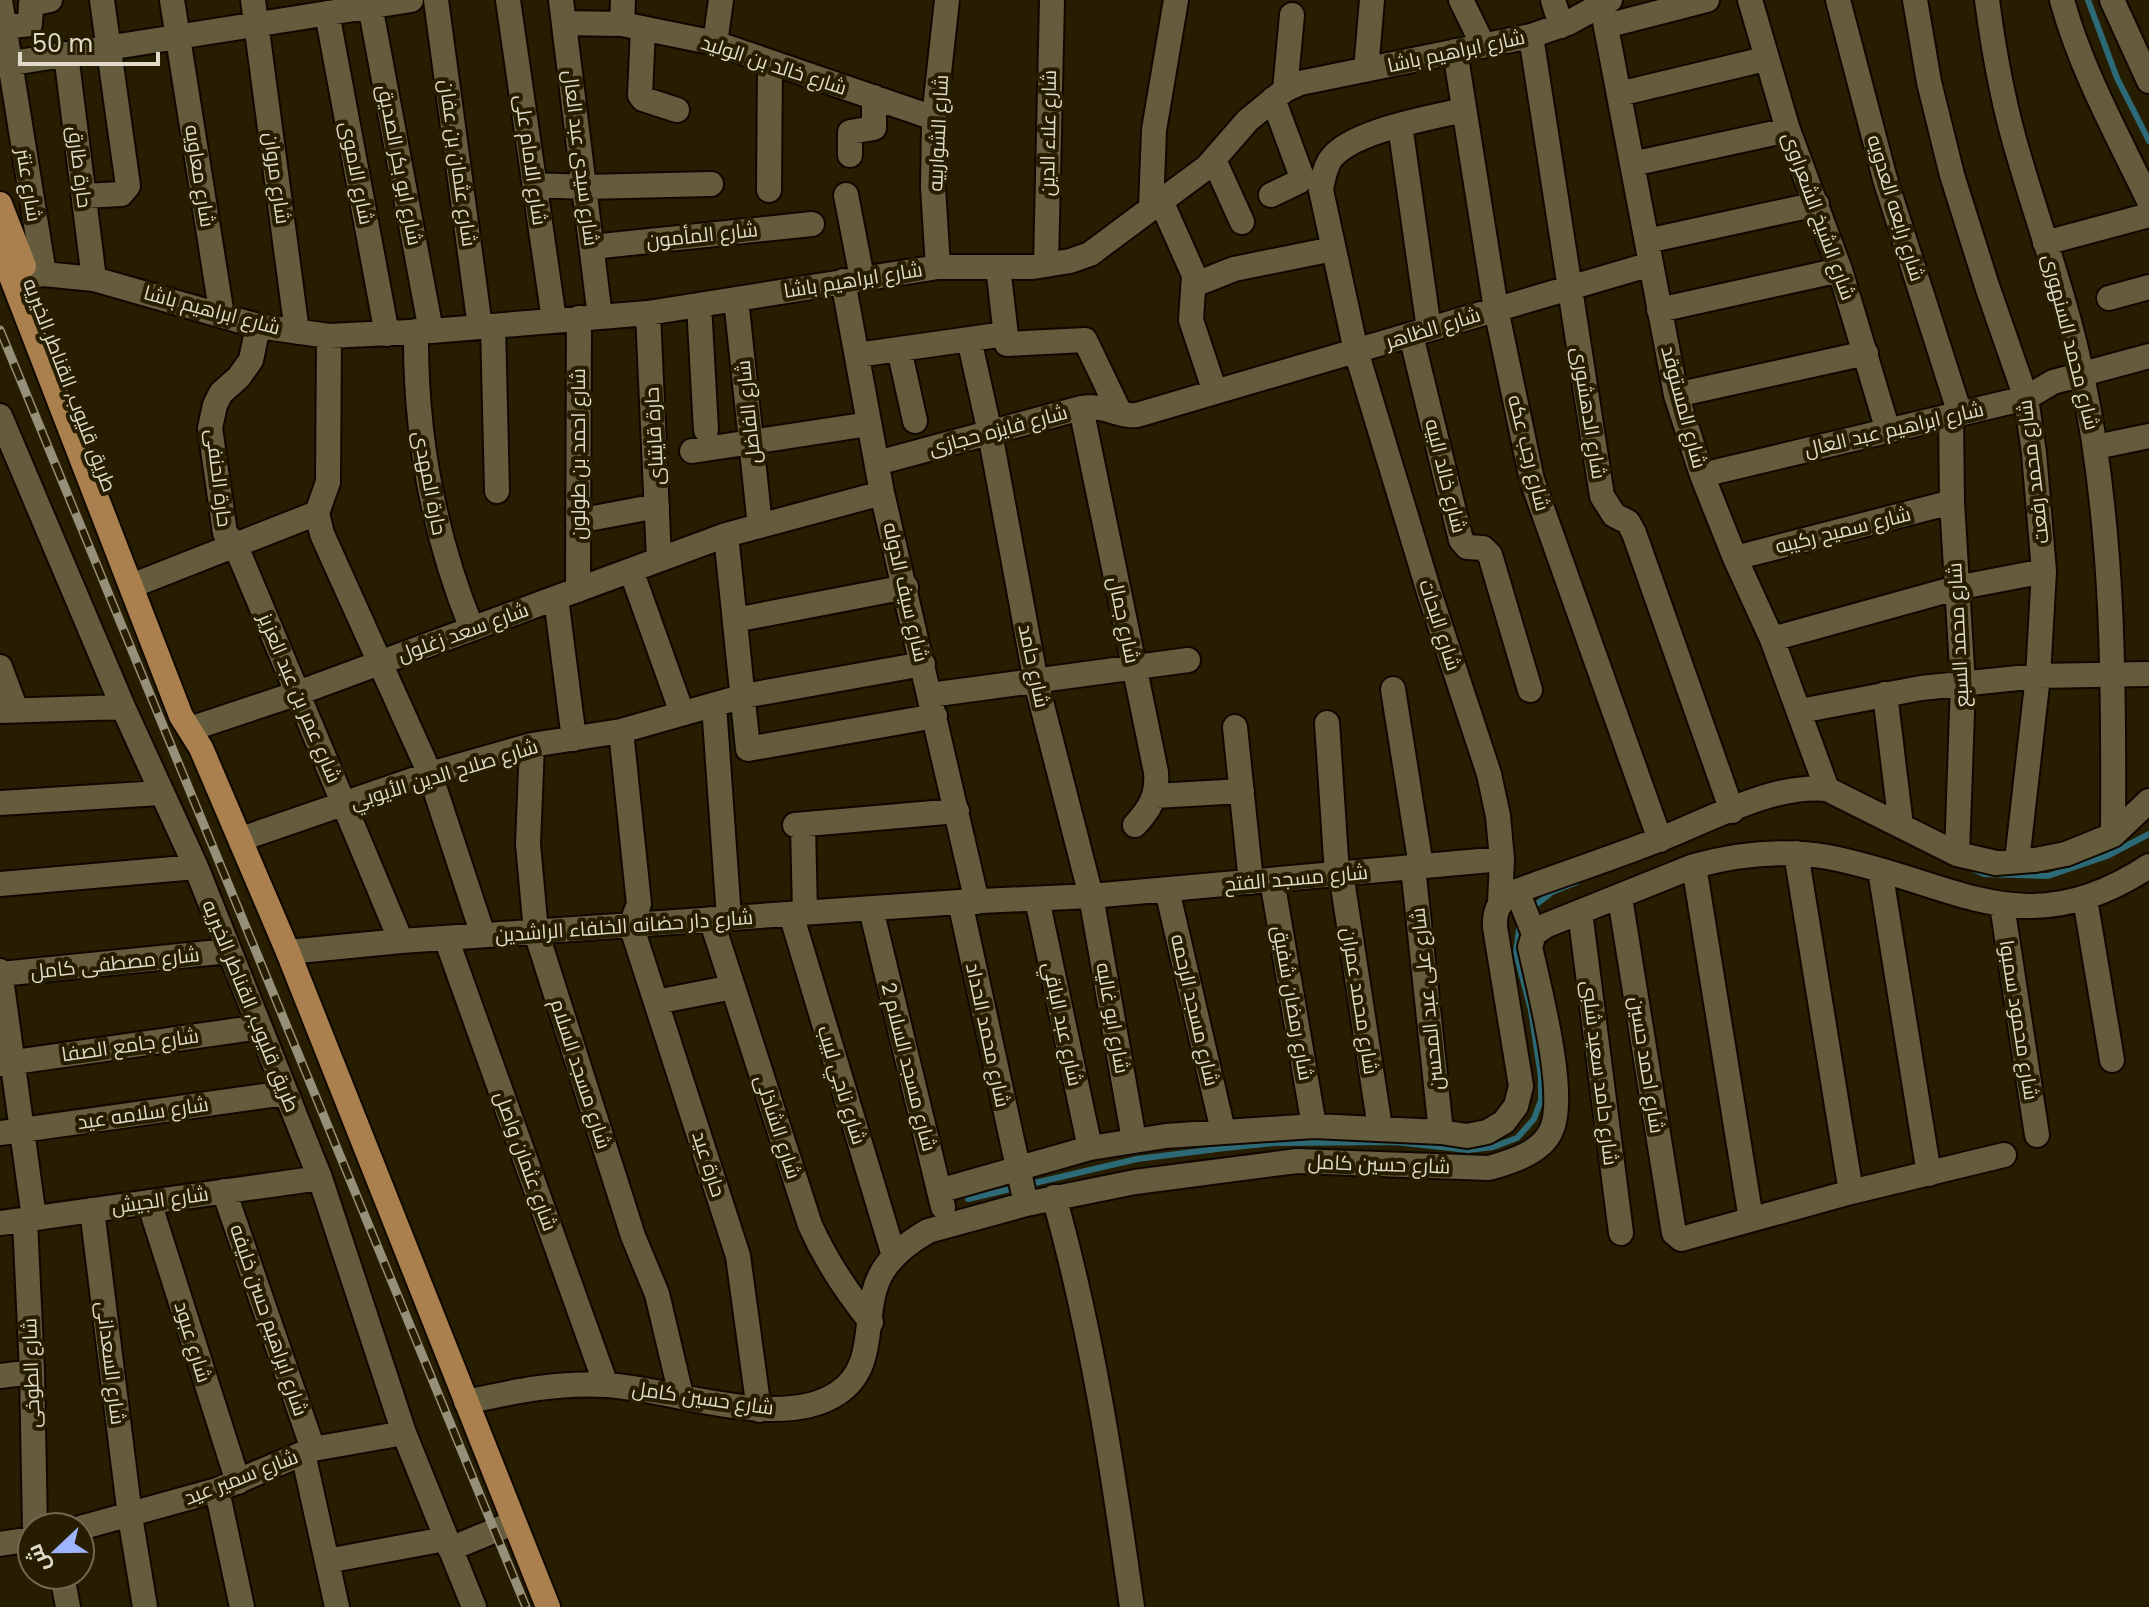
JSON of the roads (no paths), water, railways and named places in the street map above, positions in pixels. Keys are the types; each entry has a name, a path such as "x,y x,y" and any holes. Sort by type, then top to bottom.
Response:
{"main road":[{"name":"طريق قليوب, القناطر الخيريه","path":"0,204 36,275 200,737 548,1607"},
{"name":"طريق قليوب, القناطر الخيريه","path":"0,248 181,716 200,737"}],"street":[{"name":"شارع عنتر","path":"0,0 5,64 36,275"},
{"path":"4,27 30,24 31,4 50,0"},
{"path":"84,196 121,194 128,186 102,0"},
{"name":"شارع معاويه","path":"172,0 222,316"},
{"path":"5,64 177,37 255,12 411,0"},
{"name":"شارع عثمان بن عفان","path":"436,0 486,326 497,491"},
{"name":"شارع الامام على","path":"508,0 535,185 578,318"},
{"path":"715,43 721,0"},
{"name":"شارع الشواربيه","path":"938,267 933,187 934,118 947,0"},
{"name":"شارع علاء الدين","path":"1046,265 1052,0"},
{"path":"1176,0 1154,130 1156,205 1193,272 1191,320 1215,392"},
{"path":"1366,70 1372,0"},
{"path":"1461,0 1483,45"},
{"path":"1553,0 1561,26"},
{"name":"شارع ابراهيم باشا","path":"36,275 94,279 258,326 329,336 648,313 938,267 1046,265 1080,259 1090,254 1214,160 1248,120 1279,94 1300,83 1531,36 1606,11 1707,0"},
{"name":"شارع الشيخ الشعراوى","path":"1750,0 1765,59 1840,270 1888,431"},
{"name":"شارع رابعه العدويه","path":"1838,0 1885,179 1956,415"},
{"name":"شارع محمد رفعت","path":"1915,0 1929,82 1952,175 2026,398 2041,518 2044,571 2038,676 2017,861"},
{"name":"شارع محمد السنهورى","path":"1987,0 1997,67 2019,158 2067,312 2096,447 2114,674 2113,835"},
{"path":"2062,0 2100,96 2149,201"},
{"path":"2112,0 2149,81"},
{"name":"شارع ابو بكر الصديق","path":"370,3 424,331"},
{"name":"شارع الاموى","path":"320,9 387,334"},
{"name":"شارع خالد بن الوليد","path":"562,11 629,18 715,43 934,118"},
{"name":"شارع سيدى عبد العال","path":"562,11 592,247 578,318"},
{"name":"شارع المستوقد","path":"1606,11 1676,395 1702,475 1772,639 1827,789"},
{"name":"شارع مروان","path":"255,12 297,332"},
{"path":"1271,195 1300,181 1302,177 1279,94 1292,15"},
{"path":"629,18 640,95 677,110"},
{"name":"شارع الدهشورى","path":"1531,36 1602,496 1614,515 1628,522 1634,533 1732,811"},
{"name":"شارع رجب عكه","path":"1455,51 1496,309 1532,480 1660,840"},
{"name":"حارة طارق","path":"66,54 94,279"},
{"path":"1619,94 1765,59"},
{"path":"769,190 770,62"},
{"path":"850,155 850,132 874,128 874,97"},
{"name":"شارع البحات","path":"1464,110 1400,125 1342,148 1323,174 1321,190 1356,351 1429,592 1489,774 1498,816 1508,897"},
{"name":"شارع خالد البيه","path":"1400,125 1420,332 1461,540 1467,547 1483,548 1490,555 1530,690"},
{"path":"1632,164 1788,130"},
{"path":"1214,160 1242,222"},
{"path":"535,185 711,184"},
{"name":"شارع سيف الدوله","path":"846,195 857,355 869,424 882,493 957,811 969,902"},
{"name":"شارع الظاهر","path":"1120,413 1137,415 1420,332 1570,287 1649,252 1817,204"},
{"path":"2045,243 2149,215"},
{"name":"شارع المأمون","path":"592,247 812,224"},
{"path":"1194,285 1234,269 1333,249"},
{"path":"998,267 1008,344 1087,341 1120,413"},
{"path":"1659,310 1840,270"},
{"path":"2109,298 2149,287"},
{"name":"شارع الفاضل","path":"736,299 760,526"},
{"path":"699,305 706,430"},
{"name":"حارة قايتباى","path":"648,313 659,559"},
{"name":"شارع احمد بن طولون","path":"567,594 578,521 578,318"},
{"name":"حارة الحنفى","path":"235,544 225,533 210,428 221,393 239,377 251,360 258,326"},
{"name":"حارة المهدى","path":"424,331 417,399 426,478 448,566 472,629"},
{"path":"857,355 1005,334"},
{"path":"329,336 328,482 317,513 322,534 430,774 483,935"},
{"name":"شارع حامد","path":"969,339 990,433 1036,682 1091,896"},
{"path":"899,349 915,421"},
{"path":"1676,395 1866,353"},
{"name":"شارع ابراهيم عبد العال","path":"1702,475 2026,398 2053,382 2149,356"},
{"name":"شارع فايزه حجازى","path":"877,463 1081,408 1094,406 1120,413"},
{"name":"شارع جمال","path":"1081,408 1156,772 1155,796"},
{"name":"شارع محمد السبع","path":"1956,415 1952,502 1963,684 1957,854"},
{"name":"طريق قليوب, القناطر الخيريه","path":"0,416 160,793 196,867 260,1027 320,1178 404,1433 474,1607"},
{"path":"692,451 869,424"},
{"path":"2096,447 2149,436"},
{"name":"شارع سعد زغلول","path":"200,737 298,693 726,535 882,493"},
{"name":"شارع سميح ركيبه","path":"1735,558 1952,502"},
{"path":"578,521 657,506"},
{"path":"144,581 317,513"},
{"path":"726,535 748,749 1036,682 1188,660"},
{"name":"شارع عمر بن عبد العزيز","path":"235,544 401,941"},
{"path":"631,570 682,713"},
{"path":"1772,639 1956,588 2044,571"},
{"path":"735,620 906,587"},
{"path":"567,594 574,739"},
{"name":"شارع صلاح الدين الأيوبي","path":"241,839 430,774 532,745 621,731 744,696 923,664"},
{"path":"0,667 8,711 123,707"},
{"path":"1800,711 1885,694 2038,676 2149,674"},
{"name":"شارع على عبد المحسن","path":"1393,689 1417,866 1441,1132"},
{"path":"1885,694 1901,826"},
{"name":"شارع الشاذلى","path":"714,705 720,919 733,987 810,1225 840,1281 871,1322"},
{"name":"شارع محمد عمران","path":"1327,723 1339,874 1380,1128"},
{"name":"شارع رمضان شفيق","path":"1235,727 1242,791 1314,1126"},
{"path":"621,731 639,904 631,925"},
{"name":"شارع مسجد السلام","path":"532,745 528,844 536,932 633,1236 657,1294 681,1395"},
{"path":"2149,801 2113,835 2066,854 1996,863 1957,854 1827,789 1805,787 1783,791 1508,897 1534,934 1547,925 1694,866 1744,855 1796,853 1826,857 1926,882 1957,895 2002,905 2051,907 2085,899 2120,885 2149,866"},
{"path":"1135,825 1147,812 1155,796 1242,791"},
{"path":"0,803 160,793"},
{"name":"شارع ناجي لبيب","path":"894,1256 798,914 799,825 957,811"},
{"path":"1796,853 1851,1192"},
{"name":"شارع مسجد الفتح","path":"1037,899 1502,859"},
{"path":"1694,866 1751,1219 2004,1155"},
{"path":"0,884 196,867"},
{"path":"1880,870 1929,1174"},
{"name":"شارع مسجد الرحمه","path":"1167,890 1223,1131"},
{"name":"شارع ابو غاليه","path":"1091,896 1134,1140"},
{"name":"شارع حسين كامل","path":"939,1191 1017,1167 1134,1140 1314,1126 1467,1136 1487,1132 1504,1122 1516,1106 1521,1086 1495,927 1496,910 1508,897"},
{"name":"شارع احمد حسين","path":"1620,898 1674,1233 1681,1239 1751,1219"},
{"name":"شارع دار حضانه الخلفاء الراشدين","path":"288,952 483,935 1037,899"},
{"name":"شارع عبد الباقي","path":"1037,899 1090,1148"},
{"path":"2085,899 2112,1060"},
{"name":"شارع محمد الحداد","path":"969,902 1026,1204"},
{"name":"شارع محمود سمبوا","path":"2002,905 2037,1135"},
{"name":"شارع مسجد السلام 2","path":"871,909 948,1225"},
{"name":"شارع حامد سعيد شلبى","path":"1580,912 1621,1233"},
{"name":"حارة عيد","path":"631,925 738,1256 759,1410"},
{"name":"شارع حسين كامل","path":"466,1402 541,1387 606,1385 759,1410 800,1407 836,1395 850,1384 866,1353 872,1298 880,1276 894,1256 928,1231 1054,1197 1135,1182 1297,1161 1489,1168 1513,1161 1532,1151 1553,1129 1558,1091 1530,947 1534,934"},
{"name":"شارع عثمان واصل","path":"446,938 606,1385"},
{"name":"شارع مصطفى كامل","path":"0,973 229,951"},
{"name":"شارع الطوخى","path":"0,973 12,1132 30,1219 35,1511"},
{"path":"656,1002 733,987"},
{"name":"شارع جامع الصفا","path":"6,1063 260,1027"},
{"name":"شارع سلامه عيد","path":"12,1132 286,1093"},
{"name":"شارع الجيش","path":"0,1223 320,1178"},
{"name":"شارع ابراهيم حسن خليفه","path":"224,1191 308,1451 337,1607"},
{"path":"1054,1197 1070,1253 1114,1480 1132,1607"},
{"name":"شارع عبود","path":"149,1202 227,1486 242,1607"},
{"name":"شارع السعدانى","path":"92,1210 130,1516 145,1607"},
{"path":"0,1376 32,1372"},
{"name":"شارع سمير عيد","path":"96,1524 227,1486 308,1451 404,1433"},
{"path":"327,1561 448,1544 513,1523"}],"waterway":[{"path":"2088,0 2117,78 2149,141"},
{"path":"1968,867 1984,874 2048,876 2107,856 2149,834"},
{"path":"1532,908 1552,892 1577,882"},
{"path":"1026,1185 1137,1159 1275,1143 1395,1142 1468,1150 1493,1147 1517,1138 1534,1119 1541,1100 1541,1077 1531,1010 1516,953 1520,922"},
{"path":"968,1199 1015,1188"}],"railway":[{"path":"0,330 526,1607"}]}
